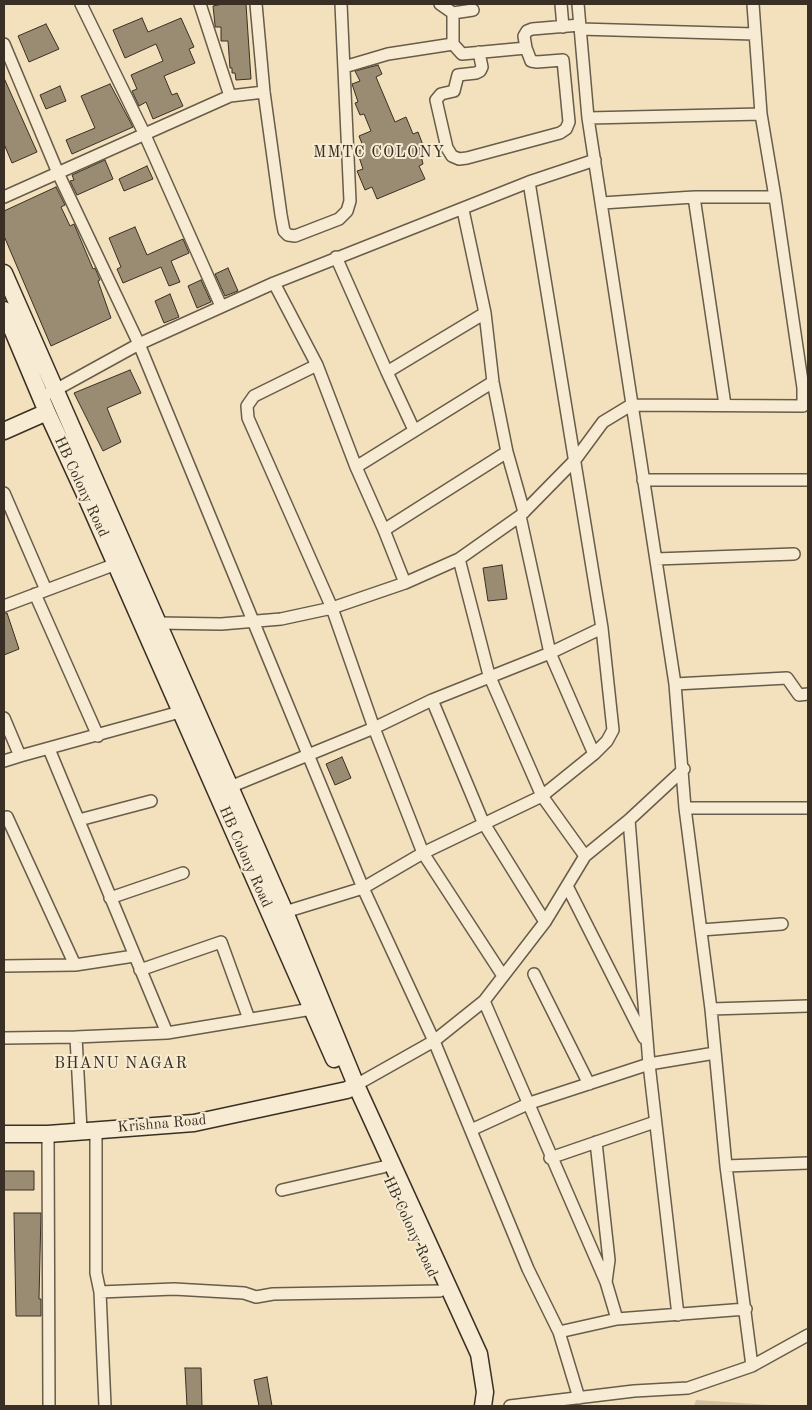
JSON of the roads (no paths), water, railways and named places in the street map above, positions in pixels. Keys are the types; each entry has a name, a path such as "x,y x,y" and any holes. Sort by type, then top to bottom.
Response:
{"street":[{"path":"80,4 144,133 221,306"},
{"path":"200,4 230,96"},
{"path":"256,4 264,92 284,231 288,235 295,236 339,219 348,211 350,201 341,4"},
{"path":"440,4 453,13 473,10"},
{"path":"561,4 563,27"},
{"path":"578,4 588,118 675,684 684,770 685,808 711,1009 726,1166 752,1366"},
{"path":"158,622 221,624 281,619 332,608 405,583 459,559 522,514 575,460 603,422 631,405 806,406 761,114 753,4"},
{"path":"453,13 452,44 462,54 526,48"},
{"path":"583,58 537,62 531,60 524,36 527,31 532,29 563,27 754,34"},
{"path":"4,44 58,173 139,344 363,888 434,1040 528,1269 559,1332 580,1398"},
{"path":"344,67 388,54 452,44"},
{"path":"479,52 482,67 480,71 476,74 458,75 454,90 441,94 436,100 447,148 452,156 458,158 467,158 560,133 566,129 569,122 563,60"},
{"path":"4,197 230,96 264,92"},
{"path":"588,118 761,114"},
{"path":"4,431 47,400 139,344 221,306 336,257 463,210 529,182 595,160"},
{"path":"285,912 363,888 423,853 483,822 542,796 594,754 607,741 613,730 602,628 529,182"},
{"path":"602,203 694,197 775,197"},
{"path":"694,197 725,405"},
{"path":"463,210 485,312 493,382 550,653 594,754"},
{"path":"336,257 414,430"},
{"path":"4,273 47,400 158,622 188,709 98,736 4,761"},
{"path":"274,283 317,365 356,467 405,583"},
{"name":"HB Colony Road","path":"4,310 47,400 116,564 188,709 223,790 312,1010 352,1088 383,1167 470,1356 474,1389 472,1406"},
{"path":"387,372 485,312"},
{"path":"317,365 254,396 247,406 248,418 332,608 374,728 423,853 503,976"},
{"path":"356,467 493,382"},
{"path":"384,530 507,452"},
{"path":"643,480 808,480"},
{"path":"4,494 98,736"},
{"path":"656,559 794,554"},
{"path":"459,559 489,675 542,796 585,856"},
{"path":"4,606 116,564"},
{"path":"483,1406 485,1392 479,1354 352,1088 285,912 223,790 374,728 489,675 550,653 602,628"},
{"path":"675,684 787,678 798,695 808,694"},
{"path":"432,700 483,822 545,922"},
{"path":"4,718 20,756"},
{"path":"49,749 166,1033"},
{"path":"352,1088 434,1040 484,1001 545,922 585,856 629,820 684,770"},
{"path":"79,820 151,801"},
{"path":"685,808 808,808"},
{"path":"4,818 7,817 75,965"},
{"path":"629,820 647,1044 678,1315"},
{"path":"110,898 183,873"},
{"path":"566,886 647,1044"},
{"path":"701,930 782,924"},
{"path":"140,970 221,942 249,1020"},
{"path":"4,966 75,965 134,956"},
{"path":"534,974 589,1084"},
{"path":"484,1001 530,1103 550,1158 606,1282 618,1319"},
{"path":"711,1009 808,1006"},
{"path":"4,1038 166,1033 312,1010"},
{"path":"76,1037 89,1130 96,1273 100,1292 105,1406"},
{"path":"471,1130 530,1103 649,1064 715,1052"},
{"name":"Krishna Road","path":"4,1134 48,1134 194,1123 352,1088"},
{"path":"550,1158 655,1122"},
{"path":"48,1134 49,1406"},
{"path":"596,1142 607,1238 609,1268 606,1282"},
{"path":"726,1166 808,1163"},
{"path":"282,1190 383,1167"},
{"path":"100,1292 174,1289 244,1293 256,1297 273,1294 440,1291"},
{"path":"559,1332 618,1319 746,1309"},
{"path":"510,1406 634,1391 688,1388 752,1366 808,1335"}],"district":[{"name":"MMTC COLONY","path":"379,153"},
{"name":"BHANU NAGAR","path":"121,1064"}]}
